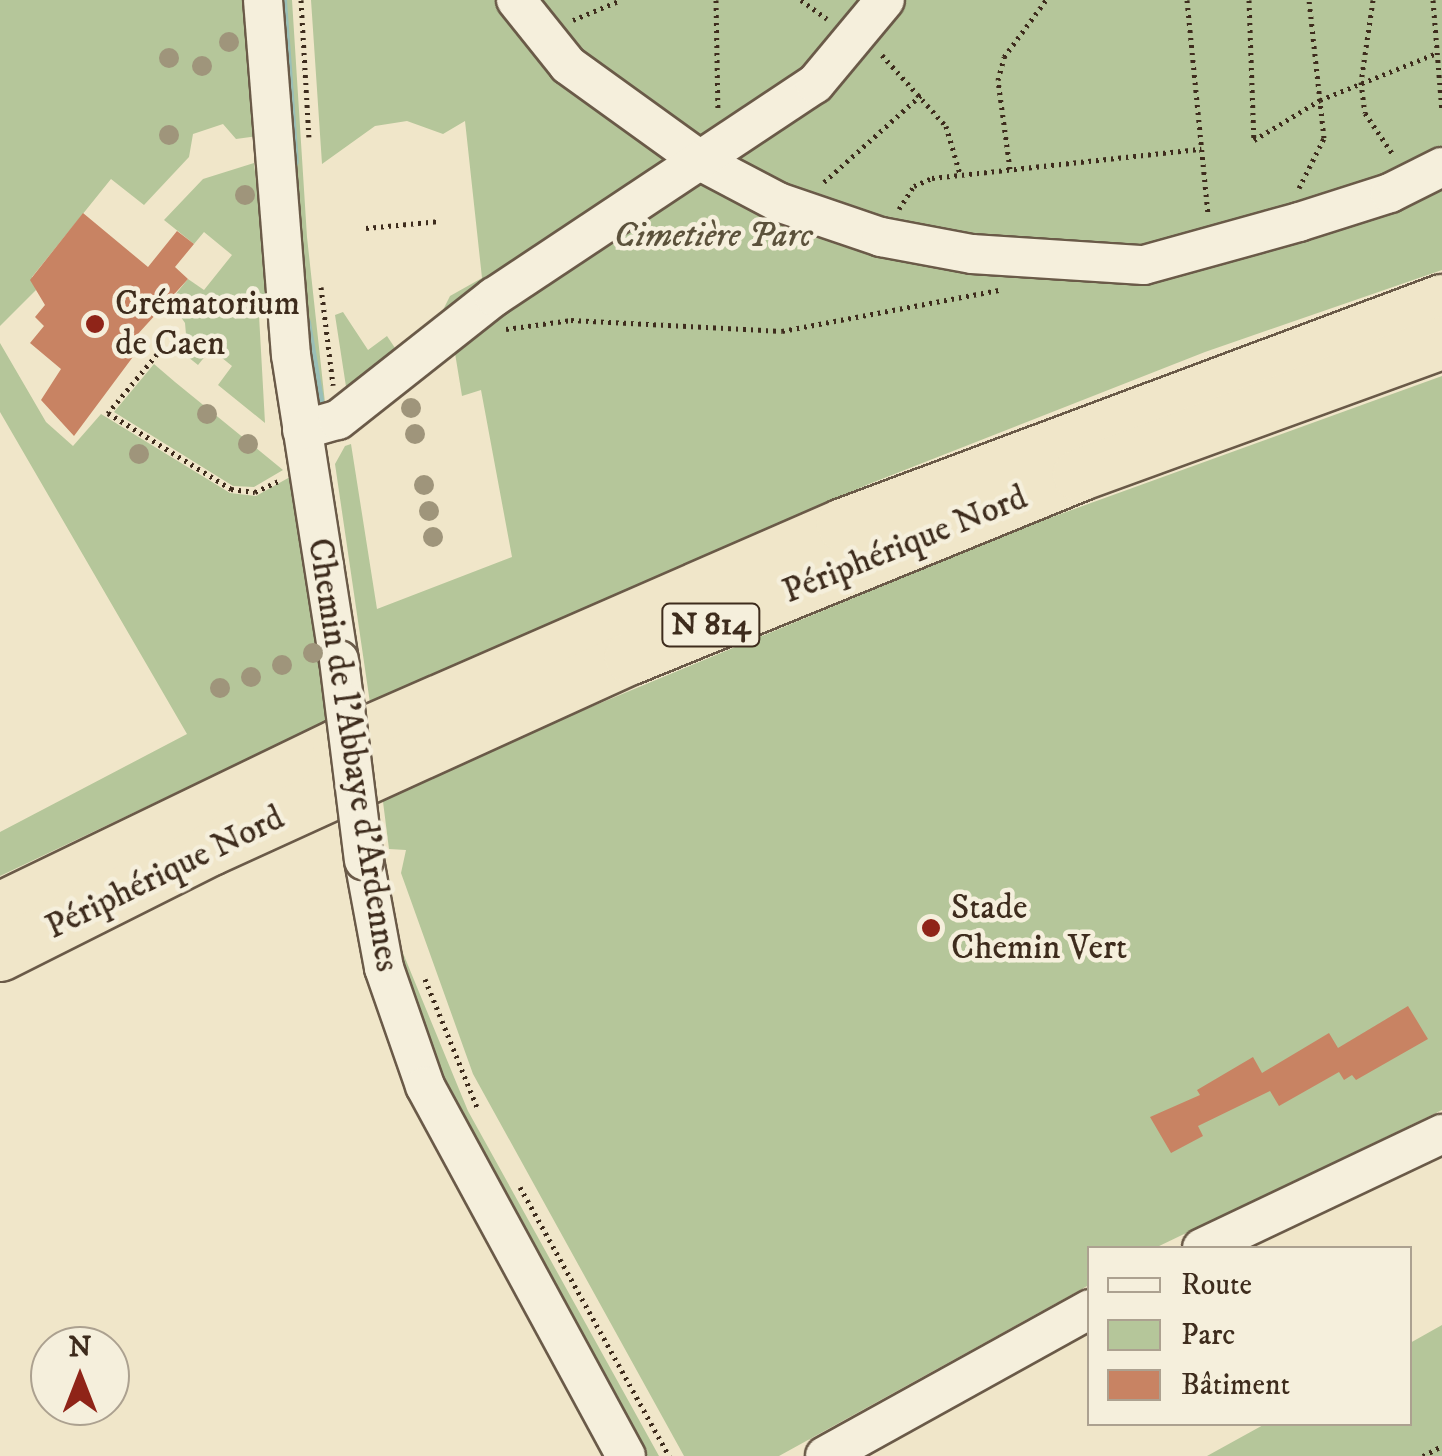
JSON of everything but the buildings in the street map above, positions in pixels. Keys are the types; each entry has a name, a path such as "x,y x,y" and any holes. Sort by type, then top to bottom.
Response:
{"highway":[{"name":"Périphérique Nord","path":"0,909 339,745 844,524 1442,302"},
{"name":"Périphérique Nord","path":"0,955 211,849 631,658 1079,475 1442,343"}],"street":[{"name":"Chemin de l'Abbaye d'Ardennes","path":"263,0 281,268 339,660 364,860 384,968 424,1086 626,1456"},
{"path":"302,430 338,420 461,325 712,158 815,84 885,0"},
{"path":"526,14 568,65 712,158 796,208 880,237 1073,265 1144,265 1269,232 1430,173"},
{"path":"1206,1246 1442,1134"},
{"path":"825,1456 1087,1311"}],"path":[{"path":"301,0 310,158"},
{"path":"526,14 582,18 620,0"},
{"path":"712,158 716,0"},
{"path":"801,0 856,38 922,94 946,126 960,174"},
{"path":"1010,169 998,80 1004,57 1046,0"},
{"path":"1187,0 1211,248"},
{"path":"1249,0 1254,140 1320,100 1437,53"},
{"path":"1269,232 1314,166 1324,138 1309,0"},
{"path":"1373,0 1361,82 1365,114 1383,145 1430,173"},
{"path":"1433,0 1442,111"},
{"path":"796,208 922,94"},
{"path":"880,237 914,186 960,174 1201,149"},
{"path":"366,228 440,221"},
{"path":"319,269 335,398"},
{"path":"461,325 472,334 571,320 782,331 1004,289"},
{"path":"157,354 108,413 231,489 255,492 287,473"},
{"path":"419,965 486,1125"},
{"path":"513,1174 669,1456"},
{"path":"1423,1456 1442,1446"}],"green space":[{"path":"0,0 249,0 258,136 236,139 223,124 193,134 189,157 144,205 111,179 32,277 36,290 0,326"},
{"path":"274,0 292,0 307,237 326,412 312,406"},
{"name":"Cimetière Parc","path":"311,0 1442,0 1442,270 1205,352 869,484 370,703 335,464 345,446 351,444 377,609 512,557 481,390 462,396 454,347 439,318 450,296 482,278 465,121 443,134 407,121 375,126 322,164"},
{"path":"254,163 271,313 259,315 265,423 218,385 232,366 211,349 198,365 188,357 185,323 170,301 188,279 204,290 232,255 204,232 194,244 164,220 203,179"},
{"path":"343,312 368,350 387,336 395,348 347,393 335,315"},
{"path":"0,343 46,422 73,446 101,414 230,493 256,496 290,477 298,485 331,719 0,876 0,832 187,734 0,412"},
{"path":"154,364 283,470 254,487 233,486 114,412"},
{"name":"Stade Chemin Vert","path":"1442,376 1442,1110 1159,1246 1087,1246 1087,1286 779,1456 684,1456 473,1074 401,873 406,850 389,849 382,794 1019,529"},
{"path":"398,941 468,1111 659,1456 643,1456 505,1215 405,997"},
{"path":"1442,1325 1442,1456 1207,1456 1261,1426 1412,1426 1412,1342"}],"waterway":[{"path":"282,0 294,162"},
{"path":"306,322 319,400"}],"place":[{"name":"Crématorium de Caen","path":"95,324"},
{"name":"Stade Chemin Vert","path":"931,928"}]}
